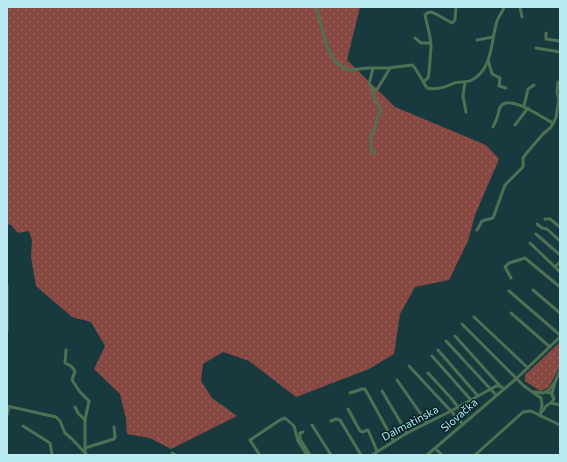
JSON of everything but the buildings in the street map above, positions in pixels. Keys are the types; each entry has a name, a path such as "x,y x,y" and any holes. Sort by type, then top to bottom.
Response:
{"street":[{"path":"316,7 326,45 336,62 350,70 412,66 416,68 423,82 427,88 430,89 447,86 455,82 472,80 480,74 488,60 498,19 504,7"},
{"path":"423,82 428,78 430,73 431,43 425,18 427,13 431,12 436,14 452,23 456,20 456,7"},
{"path":"520,7 522,17"},
{"path":"546,33 546,39 560,41"},
{"path":"477,40 493,37"},
{"path":"415,38 421,43 431,43"},
{"path":"536,48 560,52"},
{"path":"488,60 492,74 500,78 499,86 506,88"},
{"path":"373,68 369,84 375,91"},
{"path":"375,153 371,150 370,138 381,110 372,94 378,88 390,68"},
{"path":"464,82 463,96 466,112"},
{"path":"477,230 482,221 493,218 500,203 502,190 507,182 523,167 523,158 525,154 551,127 558,109 558,82"},
{"path":"515,125 526,107 528,88 534,85"},
{"path":"493,127 503,104 516,104 526,107 553,123"},
{"path":"545,219 550,219 560,227"},
{"path":"537,224 541,228 547,229 560,241"},
{"path":"536,234 560,255"},
{"path":"530,243 560,272"},
{"path":"511,278 506,267 509,263 525,258 560,287"},
{"path":"555,268 560,262"},
{"path":"7,285 7,330"},
{"path":"533,290 560,313"},
{"path":"455,336 504,389 528,368 560,336 509,291"},
{"path":"511,313 550,347"},
{"path":"474,317 528,368"},
{"path":"462,324 524,386 532,391 541,400 549,404 560,404"},
{"path":"446,340 496,395"},
{"path":"66,350 65,363 71,366 75,371 72,380 80,392 88,398 89,401 84,420 86,454"},
{"path":"438,350 478,396"},
{"path":"432,356 471,400"},
{"path":"409,366 451,411"},
{"path":"540,414 549,404 553,396 555,382 560,371"},
{"name":"Dalmatinska","path":"428,374 450,396 458,408"},
{"path":"397,380 428,423"},
{"path":"540,414 541,400 544,393 555,382"},
{"name":"Dalmatinska","path":"372,455 393,440 458,408 490,389 500,386"},
{"path":"350,393 365,389 393,440"},
{"name":"Slovačka","path":"427,455 504,389"},
{"path":"382,391 407,433"},
{"path":"532,391 553,396 560,404"},
{"path":"7,415 8,406 56,417 60,421 64,433 86,454"},
{"path":"76,407 78,413 84,420"},
{"name":"Dalmatinska","path":"348,409 360,431 362,432 368,430 377,452"},
{"name":"Dalmatinska","path":"451,411 464,424"},
{"path":"476,455 523,412 540,414 560,425"},
{"path":"259,454 250,440 284,418 294,426 298,441 308,455"},
{"path":"331,421 336,419 340,420 361,455"},
{"path":"312,425 331,455"},
{"path":"23,426 50,443 52,455"},
{"path":"85,448 114,439 114,427"},
{"path":"303,432 300,433 300,439 308,455"},
{"path":"435,448 442,455"},
{"path":"172,453 176,455"}],"shaded area":[{"path":"7,7 360,7 347,60 395,107 486,145 499,159 475,215 468,241 449,280 415,287 400,314 394,354 369,369 296,397 249,361 223,352 203,364 201,381 212,398 237,416 171,449 150,438 127,434 126,419 120,394 94,369 105,346 91,322 72,317 36,286 31,257 32,240 29,231 18,233 11,225 7,224"},
{"path":"560,342 560,367 548,388 540,391 525,381 525,375"}]}
